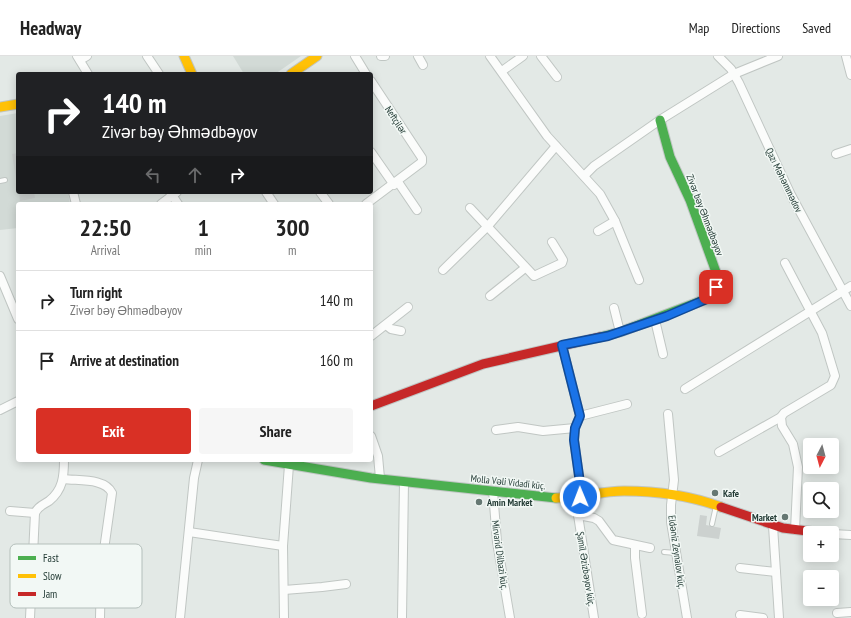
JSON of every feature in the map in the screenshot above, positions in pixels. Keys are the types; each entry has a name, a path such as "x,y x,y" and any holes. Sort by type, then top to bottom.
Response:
{"street":[{"path":"147,56 157,72"},
{"path":"184,56 191,72"},
{"path":"295,72 317,56"},
{"path":"355,56 365,72"},
{"path":"418,56 423,65"},
{"path":"490,56 541,128 600,194 615,221 638,280"},
{"path":"502,71 523,56"},
{"path":"541,56 557,77"},
{"name":"Qazı Məhəmmədov","path":"718,56 734,74 791,195 851,306"},
{"path":"584,176 594,166 660,120 734,74 778,56"},
{"path":"846,56 851,75"},
{"path":"81,57 87,72"},
{"name":"Neftçilər","path":"373,84 422,158 421,165 396,183"},
{"path":"0,107 16,104"},
{"name":"Zivər bəy Əhmədbəyov","path":"373,405 483,364 620,332 655,320 709,298 716,287 716,279 690,200 670,157 660,120"},
{"path":"443,270 488,226 556,146"},
{"path":"836,154 851,149"},
{"path":"373,158 396,183 417,210"},
{"path":"369,202 396,183"},
{"path":"163,202 172,194"},
{"path":"470,208 531,274 538,275 562,263 562,257 552,242"},
{"path":"598,231 615,221"},
{"path":"719,452 781,418 784,413 831,385 835,376 828,347 785,263"},
{"path":"490,296 525,268"},
{"path":"0,276 16,314"},
{"path":"685,389 724,366 784,326 851,286"},
{"path":"373,335 408,306"},
{"path":"614,308 620,332"},
{"path":"655,320 663,354"},
{"path":"386,325 391,329 401,331"},
{"path":"496,430 518,427 543,431 575,428 580,416 562,345"},
{"path":"0,410 16,402"},
{"path":"580,416 627,404"},
{"name":"Eldəniz Zeynalov küç.","path":"668,414 674,480 671,522 687,618"},
{"path":"781,418 782,426 793,444 798,467 796,530"},
{"name":"Şamil Əzizbəyov küç.","path":"575,428 574,440 580,483 578,515 594,618"},
{"path":"373,442 378,456 380,478"},
{"path":"34,544 35,513 37,507 58,493 64,479 64,462"},
{"path":"180,618 198,462"},
{"path":"283,463 284,618"},
{"name":"Molla Vəli Vidadi küç.","path":"283,463 404,482 551,498 580,497 623,491 672,495 693,498 716,505 773,526 803,531"},
{"path":"64,479 103,483 110,487 112,493 105,544"},
{"path":"402,618 404,482"},
{"name":"Mirvarid Dilbazi küç.","path":"493,492 496,542 510,618"},
{"path":"10,511 35,513"},
{"path":"578,515 594,518 603,525 613,540 635,546 650,548"},
{"path":"773,526 779,618"},
{"path":"189,532 283,546"},
{"path":"839,534 851,535"},
{"path":"635,546 635,558 642,614"},
{"path":"740,568 776,572"},
{"path":"284,590 322,588 346,584"},
{"path":"30,608 30,618"},
{"path":"100,608 100,618"},
{"path":"837,613 851,612"},
{"path":"740,615 763,618"}],"lane":[{"path":"0,181 5,180"},
{"path":"712,524 716,505"},
{"path":"664,552 676,553"}],"shaded area":[{"path":"233,56 301,56 278,72 243,72"},
{"path":"16,113 16,194 68,194 70,202 16,202 16,228 0,230 0,116"}],"building":[{"path":"16,153 16,179 12,154"},
{"path":"19,194 34,194 35,198 20,201"},
{"path":"700,515 707,516 706,525 721,528 719,539 697,536"}],"traffic: fast":[{"path":"600,337 620,332 709,298 716,287 716,272 690,200 670,157 660,120"},
{"path":"276,462 371,478 556,498"}],"traffic: slow":[{"path":"184,56 191,72"},
{"path":"294,72 317,56"},
{"path":"0,107 16,104"},
{"path":"556,498 615,491 636,491 686,497 721,507"}],"traffic: jam":[{"path":"373,405 483,364 600,337"},
{"path":"721,507 783,528 803,530"}],"place":[{"name":"Kafe","path":"715,493"},
{"name":"Amin Market","path":"479,502"},
{"name":"Market","path":"785,517"}],"route":[{"path":"580,497 580,483 574,440 575,428 580,416 562,345 608,336 667,316 703,302 713,294 716,287"}]}
